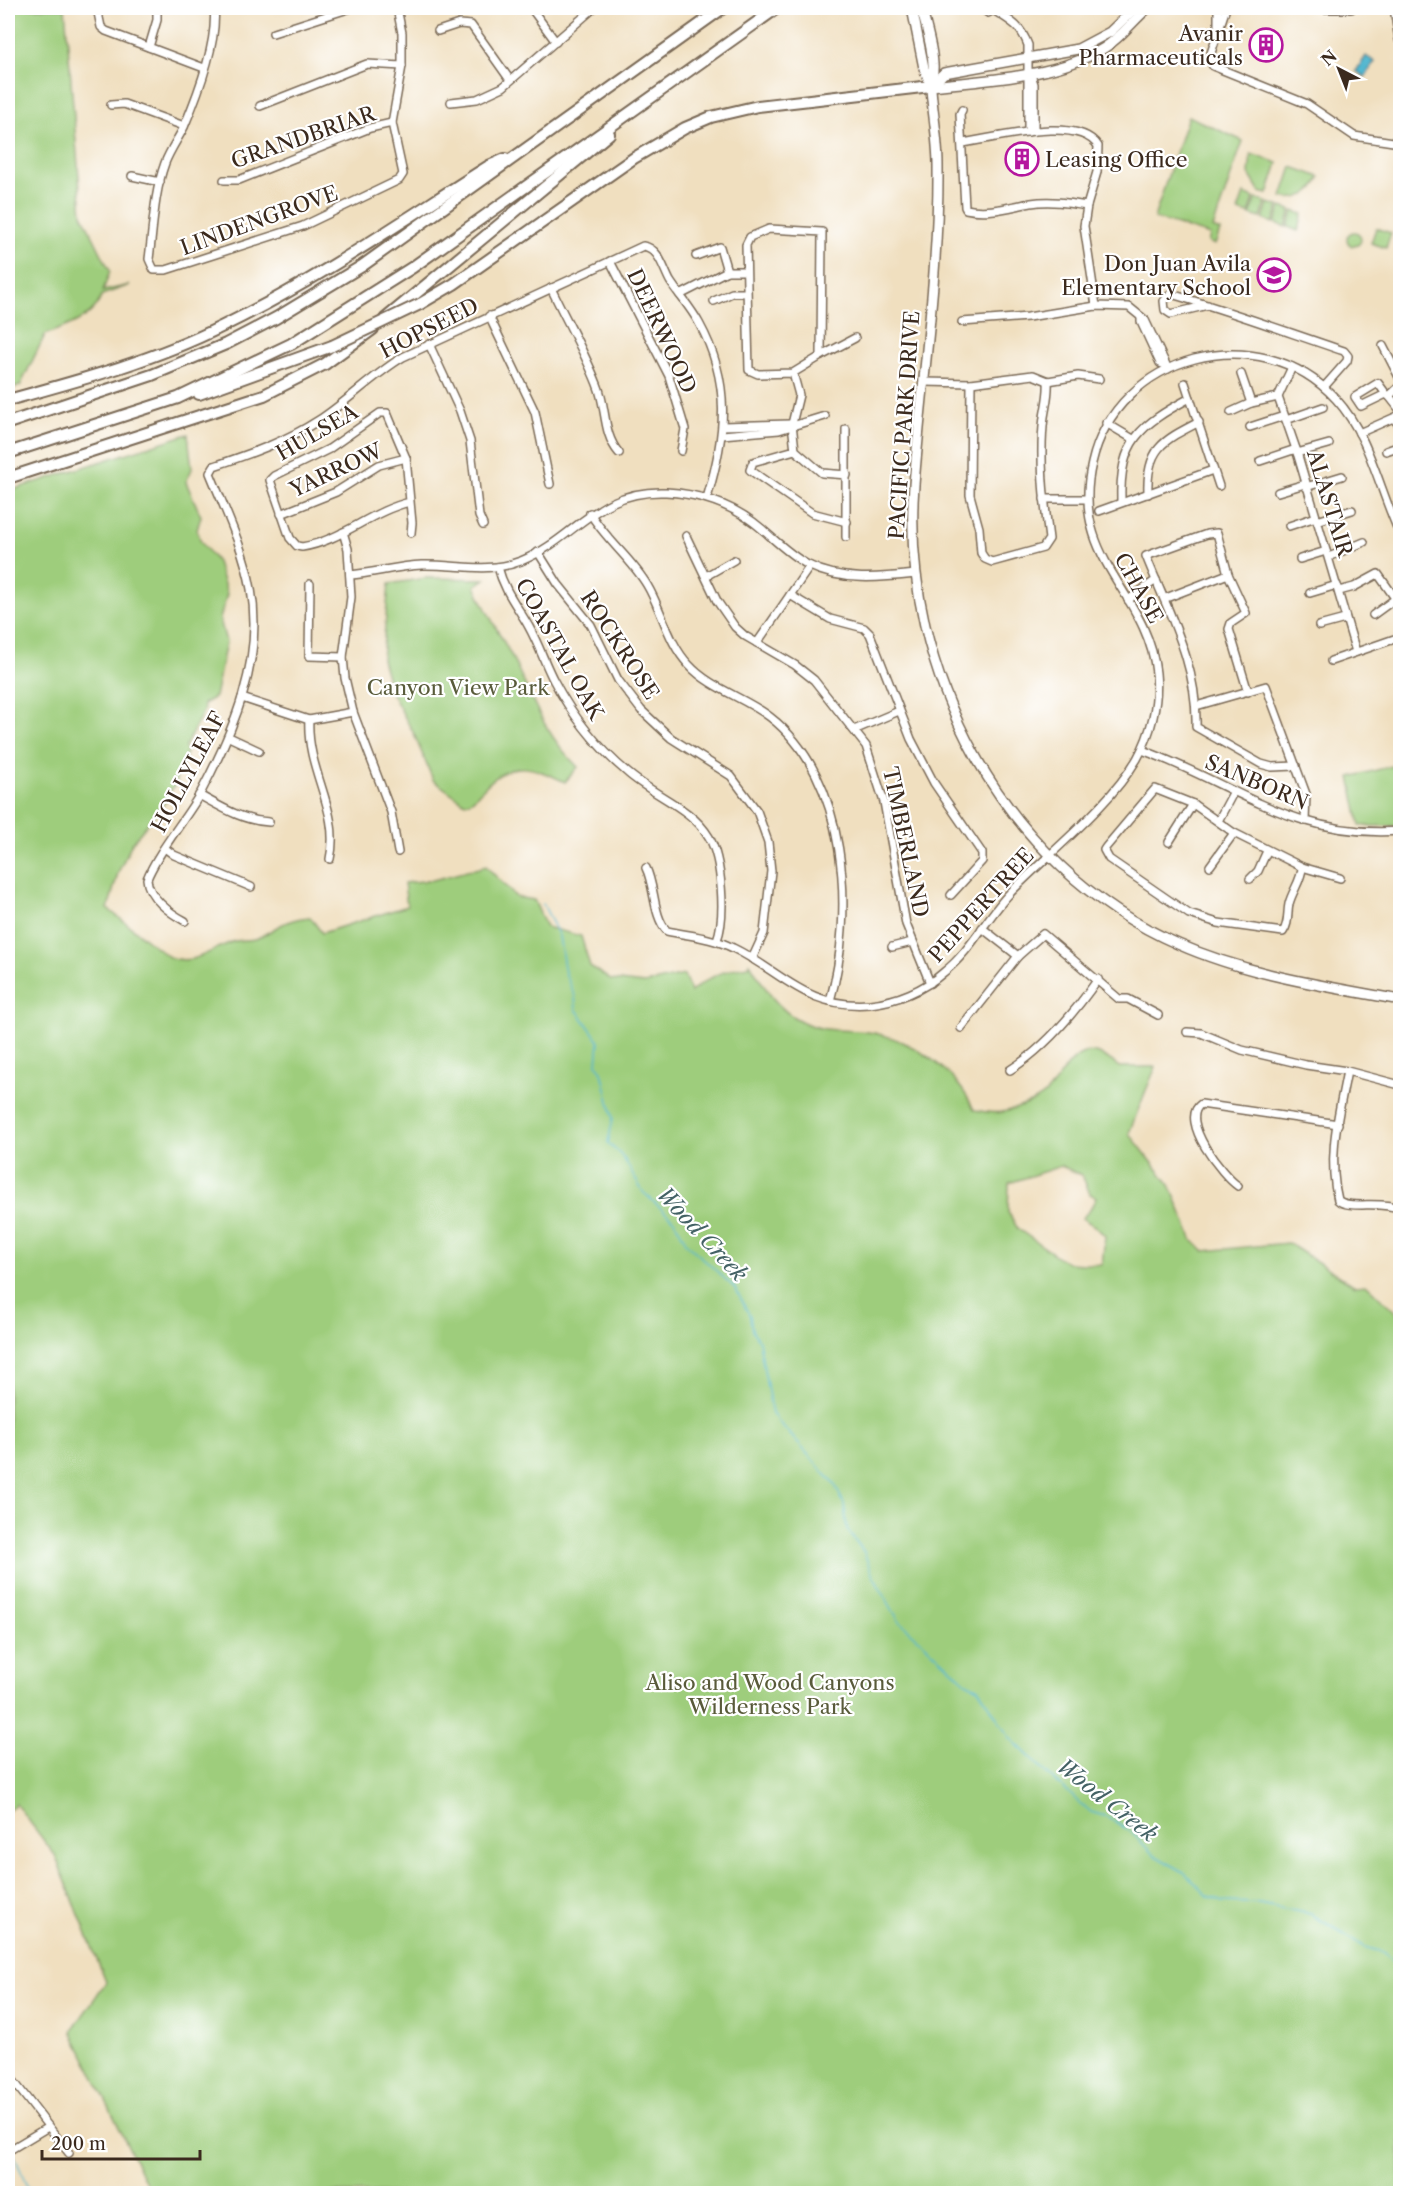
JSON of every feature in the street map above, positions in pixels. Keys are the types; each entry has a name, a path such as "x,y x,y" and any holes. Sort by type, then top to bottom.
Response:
{"highway":[{"path":"8,423 152,375 226,344 276,318 362,266 723,8"},
{"path":"178,398 266,358 342,314 777,8"},
{"path":"8,478 254,399 326,364 358,341 561,171 737,35"},
{"path":"8,453 178,398 221,388 332,346 420,304 454,284 634,158 685,128 711,117 758,106 931,86"},
{"path":"8,400 147,359 221,327 315,276 489,166 525,150"}],"main road":[{"path":"912,8 924,68 931,86"},
{"name":"PACIFIC PARK DRIVE","path":"921,8 933,66 931,86 938,168 924,382 914,487 916,574 923,617 934,658 963,734 1003,799 1049,855 1095,896 1138,924 1179,945 1255,971 1401,1000"},
{"path":"931,86 944,73 1078,49 1110,32 1135,8"},
{"path":"931,86 1045,71 1078,61 1103,49 1125,32 1148,8"},
{"path":"1320,8 1351,8"},
{"path":"1395,8 1401,40"},
{"path":"931,50 938,61 956,71"}],"street":[{"path":"97,8 101,27 204,68"},
{"path":"149,47 158,20 157,8"},
{"path":"132,176 160,182 167,158 184,126 204,68 216,25 214,8"},
{"path":"273,33 351,8"},
{"path":"392,123 402,66 402,33 397,8"},
{"path":"531,8 556,42"},
{"path":"451,102 477,99 503,87 594,8"},
{"path":"981,8 988,13 996,9 1016,23 1024,33 1034,84 1031,132"},
{"path":"1218,8 1218,27"},
{"path":"1226,8 1209,59 1213,66 1307,104 1354,136 1401,143"},
{"path":"438,31 459,24 471,25 510,80"},
{"path":"260,106 367,64 402,66"},
{"path":"111,105 124,104 184,126"},
{"path":"962,110 966,209 1014,208 1029,203 1057,202 1088,206"},
{"name":"LINDENGROVE","path":"160,182 148,259 154,270 166,270 303,226 399,180 404,174 392,123"},
{"name":"GRANDBRIAR","path":"224,180 239,180 370,128 392,123"},
{"path":"962,143 1031,132 1075,131 1094,140 1098,146 1098,161 1084,226 1096,306"},
{"path":"821,356 822,232 769,229 759,231 747,241 749,369 758,374 793,373 855,338"},
{"name":"HOPSEED","path":"233,459 273,445 317,421 381,370 429,344 644,246 650,247 680,295"},
{"path":"696,256 720,247 727,271"},
{"name":"DEERWOOD","path":"610,261 669,375 685,429 681,452"},
{"path":"707,498 719,459 723,403 716,364 698,321 680,295 727,271 746,271"},
{"path":"551,288 597,383 607,433 619,453"},
{"path":"714,301 732,292 746,292"},
{"path":"1208,305 1171,314 1165,310 1164,301 1171,294 1208,305 1268,325 1347,354 1347,361 1324,387"},
{"path":"962,322 1028,317 1096,306 1129,308 1141,317 1150,330 1167,367"},
{"path":"489,316 535,412 550,484"},
{"path":"429,344 460,411 470,441 479,516 483,525"},
{"path":"1383,346 1401,379"},
{"name":"CHASE","path":"1049,855 1124,777 1142,750 1153,720 1157,677 1148,637 1096,544 1086,499 1092,461 1106,423 1130,395 1167,367 1198,357 1238,354 1260,357 1292,367 1324,387 1338,401 1359,433 1386,504 1401,534"},
{"path":"1231,412 1251,403 1278,397 1292,367"},
{"path":"793,373 799,395 792,424 795,450 822,473 847,475"},
{"path":"1241,374 1251,403"},
{"path":"924,382 971,383 1033,375 1048,381 1078,376 1099,379"},
{"path":"971,383 970,495 985,559 992,562 1047,544 1049,538 1044,499 1044,418 1049,399 1048,381"},
{"path":"1185,382 1219,486"},
{"path":"1401,386 1388,395 1401,410"},
{"name":"ALASTAIR","path":"1278,397 1328,554 1356,652"},
{"path":"1121,502 1122,474 1133,439 1152,419 1190,398"},
{"path":"1250,427 1323,408"},
{"name":"HULSEA","path":"281,513 270,480 313,458 380,413 387,413 406,458"},
{"path":"722,435 779,430 792,424 825,416"},
{"path":"1359,433 1397,417 1401,426"},
{"path":"1148,494 1147,470 1160,446 1169,437 1199,422"},
{"path":"1106,423 1133,439"},
{"path":"723,426 792,424"},
{"path":"846,429 848,522 846,537"},
{"path":"1260,461 1329,444"},
{"path":"1386,451 1400,449"},
{"path":"795,450 753,462 750,470 812,513 848,522"},
{"path":"406,458 411,532"},
{"name":"YARROW","path":"281,513 336,492 380,465 406,458"},
{"name":"HOLLYLEAF","path":"185,921 169,912 147,885 148,874 199,795 229,737 242,698 250,662 252,591 246,564 210,472 214,466 233,459"},
{"path":"1100,511 1213,470"},
{"path":"1278,492 1342,476"},
{"path":"350,575 425,565 469,570 498,567 538,552 590,513 618,500 649,493 688,494 707,498 748,518 782,548 810,566 853,577 916,574"},
{"path":"1044,499 1086,499"},
{"path":"281,513 293,543 302,547 343,532 378,512 410,502"},
{"path":"1289,526 1352,510"},
{"path":"590,513 610,542 646,582 675,646 687,663 712,683 770,717 783,729 814,772 830,811 842,874 844,904 841,951 830,1000"},
{"path":"343,532 348,549 351,597 343,657 353,712 391,812 398,852"},
{"path":"1248,692 1229,629 1231,623 1246,613 1228,574 1217,533 1207,534 1146,556 1166,598 1185,649 1196,706 1196,727 1261,764 1272,767 1296,766"},
{"name":"TIMBERLAND","path":"686,536 725,614 745,636 795,665 814,680 866,746 878,779 906,924 930,983"},
{"path":"1300,559 1328,554 1364,542"},
{"name":"ROCKROSE","path":"538,552 558,584 591,625 618,680 640,710 671,738 731,776 757,811 768,842 771,871 764,933 752,958"},
{"path":"706,576 734,560"},
{"path":"758,643 774,615 810,566"},
{"name":"COASTAL OAK","path":"498,567 506,591 529,627 564,699 588,734 631,776 690,815 710,839 715,852 722,916 717,940"},
{"path":"1166,598 1228,574"},
{"path":"1310,593 1354,587 1378,574 1398,602 1373,615"},
{"path":"1128,600 1156,580"},
{"path":"310,584 309,656 343,657"},
{"path":"790,595 830,619 864,628 870,634 899,711 934,783 982,853 982,861 951,895"},
{"path":"1319,626 1345,619"},
{"path":"1331,661 1401,637"},
{"path":"1196,706 1266,686 1306,794 1305,821"},
{"path":"242,698 309,720 353,712"},
{"path":"854,730 899,711"},
{"path":"309,720 309,751 333,833 330,859"},
{"path":"229,737 259,751"},
{"name":"SANBORN","path":"1142,750 1233,793 1305,821 1336,829 1401,831"},
{"path":"1302,867 1289,905 1287,927 1279,933 1218,923 1189,914 1131,875 1106,854 1106,846 1151,791 1157,789 1193,804 1234,833 1268,851 1302,867 1340,878"},
{"path":"1218,820 1233,793"},
{"path":"199,795 230,812 257,821 269,822"},
{"path":"1169,842 1193,804"},
{"path":"1210,866 1234,833"},
{"path":"166,849 174,855 250,887"},
{"path":"1250,879 1258,871 1268,851"},
{"name":"PEPPERTREE","path":"646,868 652,880 662,925 667,931 717,940 752,958 790,986 830,1000 868,1004 902,996 930,983 956,962 1008,895 1049,855"},
{"path":"981,928 1018,956"},
{"path":"961,1028 1018,956 1043,934 1119,999 1128,999 1158,1015"},
{"name":"TIMBERLAND","path":"892,947 912,942"},
{"path":"1010,1070 1026,1059 1068,1017 1098,979"},
{"path":"1187,1032 1201,1033 1242,1050 1347,1071 1401,1085"},
{"path":"1347,1071 1332,1162 1338,1200 1346,1205 1377,1203 1401,1209"},
{"path":"1238,1186 1230,1181 1202,1144 1194,1119 1194,1112 1201,1104 1338,1124"},
{"path":"8,2074 69,2153"},
{"path":"9,2150 48,2127"}],"green space":[{"path":"8,8 65,8 82,214 110,271 103,291 130,285 102,295 93,310 79,321 45,335 20,386 8,389"},
{"path":"1188,116 1243,141 1213,228 1220,231 1215,245 1208,242 1210,235 1154,218"},
{"path":"1251,154 1278,163 1268,194 1260,192 1249,174"},
{"path":"1292,167 1320,177 1318,183 1305,195 1294,198 1282,197"},
{"path":"1244,194 1254,198 1249,214 1238,211"},
{"path":"1256,199 1266,202 1261,218 1250,215"},
{"path":"1268,203 1279,206 1273,223 1263,219"},
{"path":"1281,207 1291,210 1286,227 1275,223"},
{"path":"1293,211 1303,214 1298,231 1288,227"},
{"path":"1376,228 1391,233 1386,248 1371,243"},
{"path":"1354,232 1359,234 1361,239 1359,244 1354,246 1349,244 1347,239 1349,234"},
{"name":"Aliso and Wood Canyons Wilderness Park","path":"188,434 192,469 186,482 201,516 197,530 201,542 217,562 227,594 220,619 226,642 215,697 203,704 204,710 185,747 184,763 176,778 177,782 169,793 170,796 132,843 118,873 108,909 169,957 187,960 195,958 235,941 256,939 282,924 302,918 310,917 322,933 407,906 404,883 433,880 486,866 516,897 534,900 546,927 581,936 590,966 611,980 644,984 684,975 691,992 718,975 749,966 750,963 771,996 792,1016 817,1027 884,1035 916,1049 931,1059 956,1082 974,1110 1002,1112 1036,1100 1045,1094 1068,1065 1084,1053 1105,1057 1119,1067 1156,1067 1129,1133 1170,1185 1193,1241 1204,1251 1288,1243 1355,1286 1367,1285 1400,1316 1400,2193 151,2193 72,2031 106,1982 55,1855 16,1804 8,1811 8,491","holes":["1061,1166 1082,1175 1090,1194 1096,1197 1090,1210 1082,1218 1105,1236 1102,1265 1067,1263 1018,1229 1008,1212 1009,1183"]},
{"name":"Canyon View Park","path":"426,578 485,579 475,586 484,605 548,730 578,767 565,782 532,769 513,769 493,779 473,799 465,803 433,780 414,734 391,692 382,659 389,584"},
{"path":"1400,764 1400,826 1360,826 1350,777"}],"water":[{"path":"1366,56 1375,62 1365,77 1356,71"}],"waterway":[{"name":"Wood Creek","path":"543,904 559,936 565,973 575,996 576,1009 599,1041 597,1064 602,1072 613,1118 608,1143 623,1157 643,1192 674,1220 687,1244 735,1288 750,1316 752,1330 759,1341 772,1414 835,1485 844,1504 847,1529 864,1552 872,1574 899,1621 966,1682 978,1688 1010,1738 1055,1781 1091,1812 1108,1817 1131,1832 1154,1855 1184,1872 1208,1896 1223,1902 1254,1903 1311,1914 1364,1947 1383,1952 1400,1971"},
{"path":"8,2138 10,2145"},
{"path":"13,2152 30,2194"}],"place":[{"name":"Avanir Pharmaceuticals","path":"1266,45"},
{"name":"Leasing Office","path":"1022,159"},
{"name":"Don Juan Avila Elementary School","path":"1274,275"}]}
